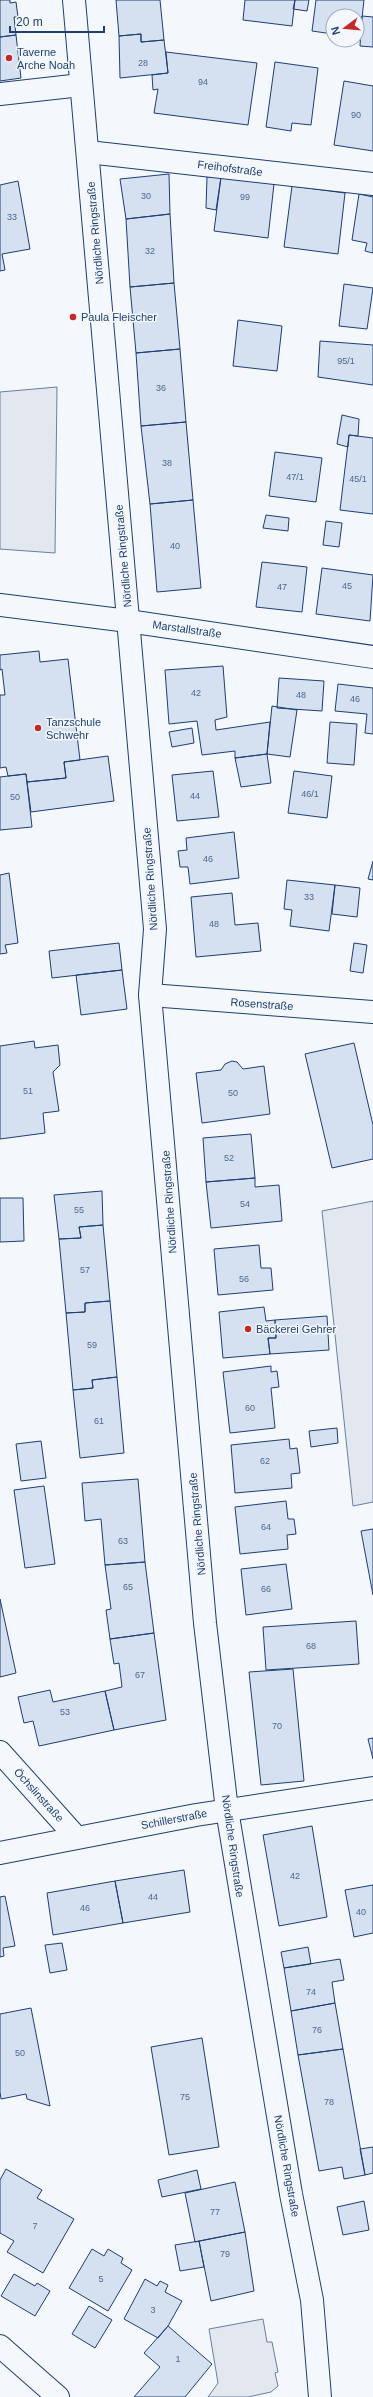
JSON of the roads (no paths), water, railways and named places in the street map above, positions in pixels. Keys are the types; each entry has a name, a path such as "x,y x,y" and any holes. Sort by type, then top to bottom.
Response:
{"street":[{"name":"Nördliche Ringstraße","path":"74,0 155,929 150,995 205,1623 227,1810 291,2194 312,2300 320,2397"},
{"path":"0,94 81,85"},
{"name":"Freihofstraße","path":"88,152 373,184"},
{"name":"Marstallstraße","path":"0,605 128,621 373,657"},
{"name":"Rosenstraße","path":"150,995 373,1012"},
{"name":"Öchslinstraße","path":"0,1752 78,1838"},
{"name":"Schillerstraße","path":"0,1854 227,1810 373,1788"},
{"path":"0,2346 58,2397"}],"place":[{"name":"Taverne Arche Noah","path":"9,58"},
{"name":"Paula Fleischer","path":"73,317"},
{"name":"Tanzschule Schwehr","path":"38,728"},
{"name":"Bäckerei Gehrer","path":"248,1329"}]}
